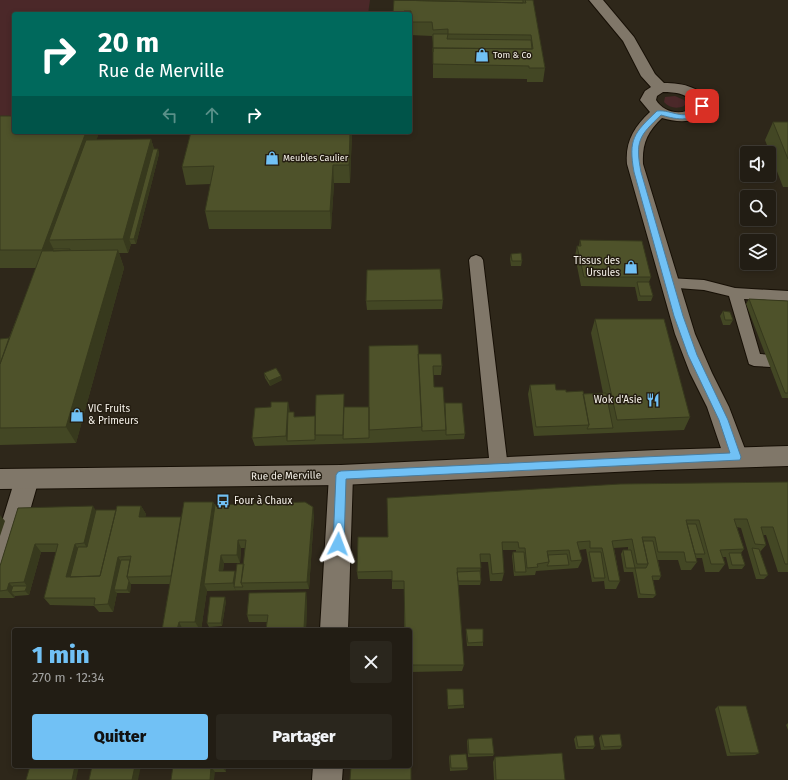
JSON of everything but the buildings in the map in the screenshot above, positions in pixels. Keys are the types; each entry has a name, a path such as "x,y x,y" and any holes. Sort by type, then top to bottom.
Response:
{"street":[{"path":"596,0 637,52 646,72 660,88"},
{"path":"660,88 673,88 690,92 699,99 702,106 697,112 687,116 673,116 660,112 653,108 648,100 650,94 660,88"},
{"path":"660,112 642,129 635,142 634,150 637,172 685,334 700,373 718,407 736,457"},
{"name":"Rue de Merville","path":"0,479 341,475 736,457 788,456"},
{"path":"334,628 341,475"},
{"path":"0,570 27,478"},
{"path":"327,780 328,768"}],"lane":[{"path":"476,260 499,468"},
{"path":"670,283 704,285 735,293 788,296"},
{"path":"735,293 754,360 788,362"}],"shaded area":[{"path":"0,0 370,0 368,12 12,12 12,120 0,120"},
{"path":"675,96 684,100 686,103 684,106 668,106 664,102 665,97"}],"place":[{"name":"Tom & Co","path":"482,55"},
{"name":"Meubles Caulier","path":"272,158"},
{"name":"Tissus des Ursules","path":"631,267"},
{"name":"Wok d'Asie","path":"653,400"},
{"name":"VIC Fruits & Primeurs","path":"77,415"},
{"name":"Four à Chaux","path":"223,501"}],"route":[{"path":"338,544 341,475 736,457 718,407 700,373 678,316 634,158 635,142 638,136 642,129 660,112 682,117 694,114 702,106"}]}
